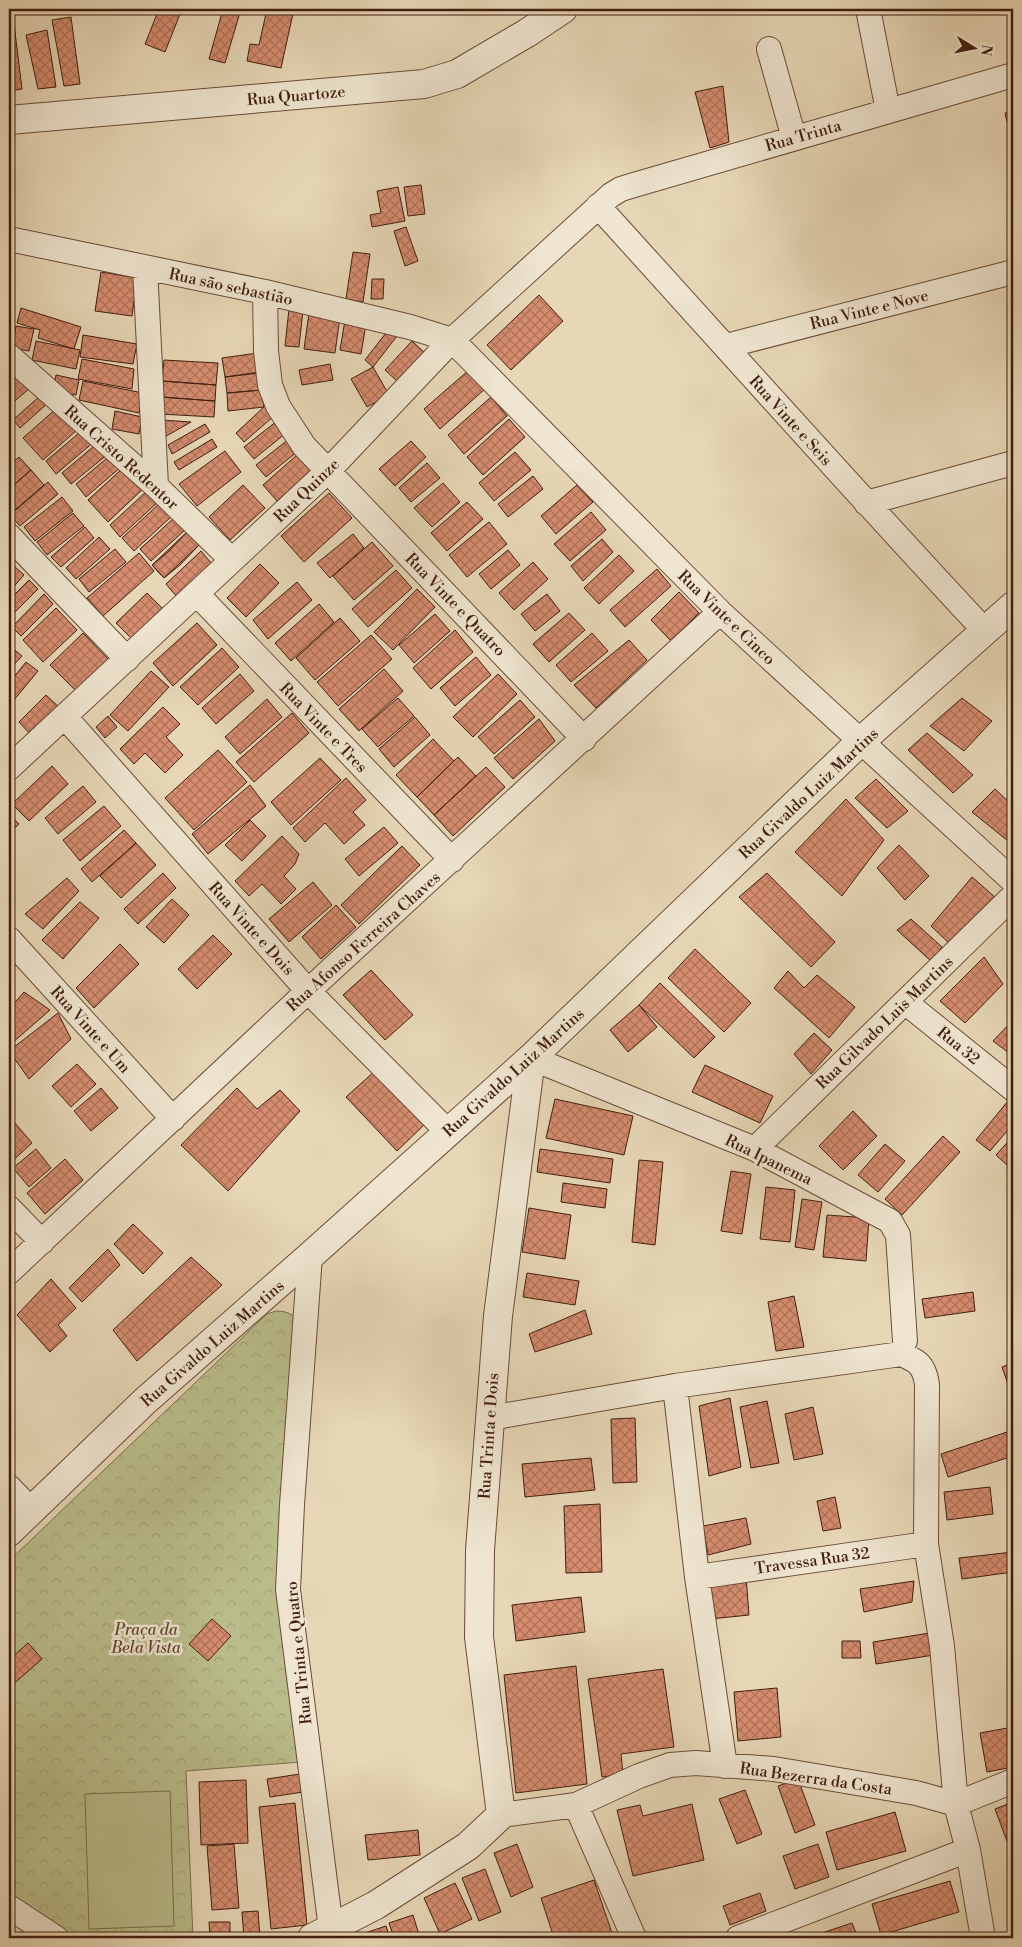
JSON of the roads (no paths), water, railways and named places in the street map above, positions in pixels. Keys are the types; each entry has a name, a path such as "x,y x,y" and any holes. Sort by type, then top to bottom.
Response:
{"street":[{"name":"Rua Quartoze","path":"9,120 424,84 457,74 527,33 563,9"},
{"path":"868,9 888,111"},
{"path":"770,49 794,138"},
{"name":"Rua Trinta","path":"598,206 621,188 1013,75"},
{"name":"Rua Quinze","path":"13,754 65,717 197,594 329,470 452,340 598,206"},
{"name":"Rua Vinte e Seis","path":"598,206 866,503 986,632"},
{"name":"Rua são sebastião","path":"9,239 265,292 410,327 452,340"},
{"path":"145,268 156,486"},
{"name":"Rua Vinte e Nove","path":"726,346 1013,272"},
{"name":"Rua Vinte e Quatro","path":"265,292 266,351 270,385 278,406 296,435 304,446 584,738"},
{"name":"Rua Vinte e Cinco","path":"452,340 720,612 1013,881"},
{"name":"Rua Cristo Redentor","path":"9,356 156,486 232,560"},
{"path":"866,503 1013,463"},
{"path":"9,536 127,659"},
{"name":"Rua Vinte e Tres","path":"197,594 452,860"},
{"name":"Rua Givaldo Luiz Martins","path":"9,1532 145,1401 531,1058 860,742 1013,606"},
{"name":"Rua Afonso Ferreira Chaves","path":"9,1272 308,991 720,612"},
{"name":"Rua Vinte e Dois","path":"65,717 308,991 448,1132"},
{"name":"Rua Gilvado Luis Martins","path":"755,1149 1013,896"},
{"name":"Rua Vinte e Um","path":"9,939 173,1119"},
{"name":"Rua 32","path":"905,1002 1013,1089"},
{"name":"Rua Ipanema","path":"531,1058 755,1149 890,1221 898,1235 905,1341"},
{"name":"Rua Trinta e Dois","path":"501,1815 479,1636 480,1550 498,1316 531,1058"},
{"path":"9,1208 42,1242"},
{"name":"Rua Trinta e Quatro","path":"310,1256 292,1505 288,1590 322,1934"},
{"path":"490,1418 675,1386 901,1354 913,1359 925,1371 927,1384 926,1544 942,1646 956,1804 968,1850 983,1938"},
{"path":"675,1386 697,1577 725,1766"},
{"path":"9,1487 32,1511"},
{"name":"Travessa Rua 32","path":"697,1577 926,1544"},
{"name":"Rua Bezerra da Costa","path":"501,1815 576,1805 639,1776 670,1765 696,1763 784,1771 916,1793 956,1804"},
{"path":"956,1804 1013,1781"},
{"path":"576,1805 634,1938"},
{"path":"322,1934 376,1905 468,1846 501,1815"},
{"path":"738,1938 968,1850"},
{"path":"9,1908 56,1938"}],"park label":[{"name":"Praça da Bela Vista","path":"146,1638"}]}
